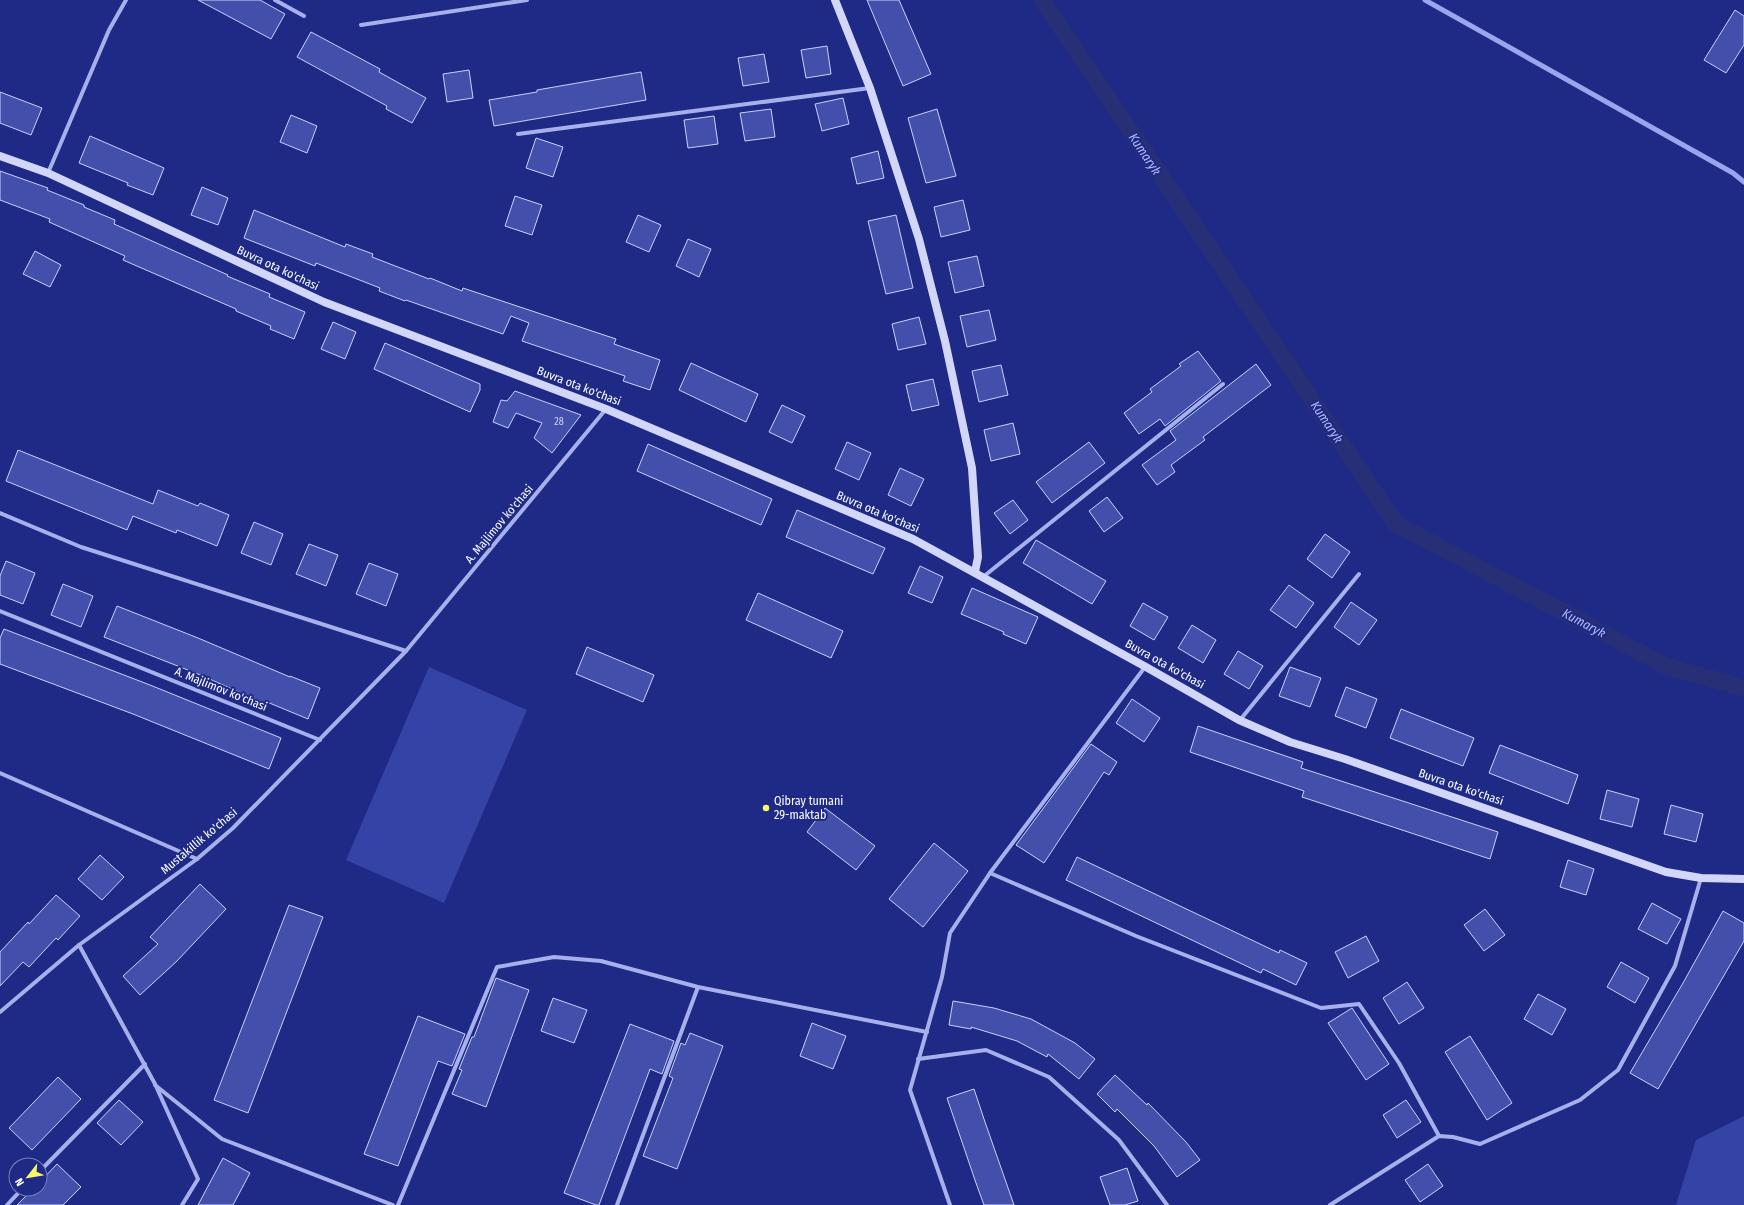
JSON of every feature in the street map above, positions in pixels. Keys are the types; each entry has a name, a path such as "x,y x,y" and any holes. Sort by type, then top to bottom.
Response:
{"main road":[{"path":"835,0 870,88 919,239 945,341 972,468 978,557 975,572"},
{"name":"Buvra ota ko'chasi","path":"0,156 48,173 324,302 606,409 913,539 975,572 1239,720 1290,742 1345,759 1666,872 1701,878 1744,879"}],"street":[{"path":"48,173 109,30 126,0"},
{"path":"275,0 304,16"},
{"path":"361,26 527,0"},
{"path":"518,134 870,88"},
{"path":"983,577 1223,384"},
{"name":"A. Majlimov ko'chasi","path":"0,612 320,740 406,651 606,409"},
{"path":"0,513 81,547 406,651"},
{"path":"1239,720 1359,574"},
{"path":"950,1205 910,1090 942,977 950,933 990,873 1146,667"},
{"name":"Mustakillik ko'chasi","path":"0,1012 79,946 197,859 233,828 320,740"},
{"path":"0,773 197,859"},
{"path":"990,873 1136,936 1315,1006 1321,1008 1359,1004 1399,1063 1439,1136"},
{"path":"1330,1205 1439,1136 1453,1137 1480,1144 1580,1100 1618,1070 1675,966 1701,878"},
{"path":"79,946 145,1064 198,1179 182,1205"},
{"path":"398,1205 497,967 554,957 601,961 698,987 927,1032"},
{"path":"617,1205 698,987"},
{"path":"918,1059 986,1050 1049,1077 1119,1140 1167,1205"},
{"path":"48,1163 145,1064"},
{"path":"155,1084 222,1139 393,1205"},
{"path":"7,1205 14,1197"}],"shaded area":[{"path":"429,667 527,710 444,903 346,860"},
{"path":"1744,1116 1744,1205 1676,1205 1696,1140"}],"building":[{"path":"198,0 260,0 285,14 271,39"},
{"path":"867,0 899,0 931,74 903,86"},
{"path":"1735,10 1744,16 1744,45 1726,73 1704,60"},
{"path":"311,32 380,69 379,72 426,98 412,123 386,109 387,106 297,57"},
{"path":"827,46 831,74 806,78 801,50"},
{"path":"764,54 769,82 743,86 738,58"},
{"path":"469,70 473,98 447,102 443,74"},
{"path":"641,72 646,100 494,126 489,100"},
{"path":"0,92 42,108 31,135 0,123"},
{"path":"843,98 849,124 822,131 815,104"},
{"path":"771,109 775,137 745,141 740,113"},
{"path":"937,109 956,176 926,183 908,118"},
{"path":"291,115 317,126 307,153 280,142"},
{"path":"714,116 718,144 688,148 684,120"},
{"path":"90,136 164,168 153,195 79,163"},
{"path":"536,138 563,147 553,177 526,168"},
{"path":"878,151 884,178 857,184 851,158"},
{"path":"0,171 48,188 47,190 84,205 84,207 115,220 114,224 270,294 269,297 305,312 294,339 270,329 271,326 236,311 236,309 123,260 125,256 49,222 50,219 0,200"},
{"path":"202,187 228,198 218,225 191,215"},
{"path":"515,196 542,205 532,235 505,226"},
{"path":"963,200 970,230 941,237 934,207"},
{"path":"254,210 345,247 346,244 373,254 372,257 462,291 463,288 616,339 614,344 660,360 650,390 623,381 625,376 522,341 529,323 511,316 503,334 406,300 405,301 379,291 380,288 316,263 315,266 244,238"},
{"path":"638,215 661,225 649,252 626,242"},
{"path":"896,215 913,288 886,294 868,221"},
{"path":"688,239 711,249 699,277 676,266"},
{"path":"35,251 61,265 50,287 23,274"},
{"path":"977,256 984,286 955,293 948,262"},
{"path":"989,310 996,340 967,347 960,316"},
{"path":"919,317 926,344 898,350 892,324"},
{"path":"333,322 356,332 345,359 321,349"},
{"path":"385,343 480,384 480,390 470,412 374,369"},
{"path":"1198,351 1221,381 1165,426 1160,419 1139,434 1124,413 1152,392 1150,389 1181,366 1179,364"},
{"path":"691,363 758,394 746,422 679,390"},
{"path":"1256,364 1271,385 1203,437 1205,440 1171,465 1175,472 1157,485 1142,465 1176,440 1170,431"},
{"path":"1001,365 1008,395 979,402 972,371"},
{"path":"933,379 939,405 912,411 906,385"},
{"path":"515,391 581,415 552,453 534,438 542,423 516,413 508,428 493,422 501,400 507,401"},
{"path":"782,405 805,416 792,443 769,432"},
{"path":"1013,423 1020,454 991,461 984,430"},
{"path":"847,442 871,453 859,480 835,469"},
{"path":"1089,442 1105,463 1052,503 1036,482"},
{"path":"648,444 772,499 761,525 637,471"},
{"path":"18,450 153,504 158,490 198,506 200,503 229,515 217,546 177,530 176,533 133,516 127,530 6,481"},
{"path":"900,468 924,479 911,506 888,495"},
{"path":"1107,497 1123,518 1104,532 1089,511"},
{"path":"1013,500 1028,520 1010,534 994,513"},
{"path":"797,510 885,548 873,574 786,537"},
{"path":"254,522 283,534 271,565 241,553"},
{"path":"1325,534 1350,552 1332,578 1307,559"},
{"path":"1036,540 1106,581 1092,604 1023,563"},
{"path":"309,544 338,555 326,586 296,574"},
{"path":"6,561 35,573 23,604 0,595 0,576"},
{"path":"369,563 398,574 386,606 356,594"},
{"path":"920,566 943,577 932,603 908,593"},
{"path":"63,584 93,596 81,627 51,615"},
{"path":"1289,585 1314,603 1296,628 1270,610"},
{"path":"972,588 1038,617 1026,644 1003,634 1004,632 961,614"},
{"path":"758,593 843,631 831,658 746,620"},
{"path":"1351,602 1377,620 1359,645 1334,627"},
{"path":"1143,603 1168,617 1154,640 1130,626"},
{"path":"117,606 320,688 308,719 267,702 266,704 198,674 104,637"},
{"path":"1192,625 1216,640 1203,663 1178,648"},
{"path":"4,629 150,685 281,738 269,769 133,714 0,664 0,638"},
{"path":"587,647 654,675 643,702 576,674"},
{"path":"1238,651 1263,666 1249,689 1224,674"},
{"path":"1290,667 1321,678 1310,707 1279,696"},
{"path":"1346,687 1377,699 1366,728 1335,716"},
{"path":"1132,699 1160,718 1144,742 1116,723"},
{"path":"1401,709 1474,738 1463,766 1390,738"},
{"path":"1198,726 1303,762 1301,768 1498,832 1490,859 1302,797 1304,791 1190,752"},
{"path":"1091,744 1117,762 1109,775 1104,772 1044,863 1016,845"},
{"path":"1500,745 1578,775 1568,804 1489,773"},
{"path":"1607,790 1639,799 1632,827 1600,819"},
{"path":"1671,805 1703,814 1696,842 1664,834"},
{"path":"825,808 875,846 856,870 807,832"},
{"path":"934,843 968,871 923,927 889,899"},
{"path":"100,855 124,877 102,900 78,879"},
{"path":"1077,857 1279,953 1280,950 1307,963 1296,985 1263,969 1261,973 1066,880"},
{"path":"1568,860 1594,869 1586,895 1560,887"},
{"path":"200,884 226,909 177,961 140,995 123,976 158,944 150,937"},
{"path":"56,895 80,916 58,940 56,938 29,967 23,962 0,986 0,952"},
{"path":"1652,903 1681,919 1667,944 1638,929"},
{"path":"289,905 323,917 248,1113 214,1100"},
{"path":"1485,909 1505,935 1484,951 1464,925"},
{"path":"1723,911 1744,923 1744,941 1658,1089 1630,1073"},
{"path":"1366,936 1379,961 1348,978 1335,952"},
{"path":"1621,962 1649,978 1635,1003 1607,987"},
{"path":"496,978 529,990 486,1107 452,1094 462,1070 459,1069 472,1037 474,1037"},
{"path":"1407,982 1424,1008 1399,1024 1383,998"},
{"path":"1538,994 1566,1009 1552,1035 1524,1019"},
{"path":"553,998 587,1010 574,1043 541,1031"},
{"path":"953,1001 994,1008 1031,1019 1075,1043 1095,1059 1079,1079 1048,1054 1047,1057 1017,1041 971,1027 971,1029 949,1025"},
{"path":"1352,1008 1389,1064 1366,1080 1328,1023"},
{"path":"418,1016 465,1034 452,1066 438,1061 398,1166 364,1154"},
{"path":"812,1023 846,1036 833,1069 800,1056"},
{"path":"630,1024 674,1041 662,1074 650,1069 599,1205 596,1205 564,1193"},
{"path":"690,1033 723,1046 677,1169 643,1156 673,1078 669,1076 681,1043 685,1045"},
{"path":"1470,1036 1512,1103 1487,1120 1445,1052"},
{"path":"1115,1075 1147,1105 1148,1103 1186,1142 1200,1160 1177,1177 1154,1146 1117,1109 1115,1112 1097,1094"},
{"path":"58,1077 81,1099 32,1150 9,1128"},
{"path":"974,1089 1014,1205 984,1205 976,1183 947,1098"},
{"path":"119,1100 143,1122 121,1145 97,1123"},
{"path":"1406,1100 1421,1122 1397,1138 1383,1115"},
{"path":"223,1158 250,1173 233,1205 198,1205"},
{"path":"57,1164 81,1187 63,1205 17,1205 25,1197 48,1197 48,1174"},
{"path":"1428,1164 1443,1186 1420,1202 1405,1180"},
{"path":"1127,1168 1138,1201 1125,1205 1110,1205 1100,1177"}],"waterway":[{"name":"Kumaryk","path":"1042,0 1396,524 1666,666 1744,688"},
{"path":"1425,0 1733,173 1744,182"}],"place":[{"name":"Qibray tumani 29-maktab","path":"766,808"}]}
